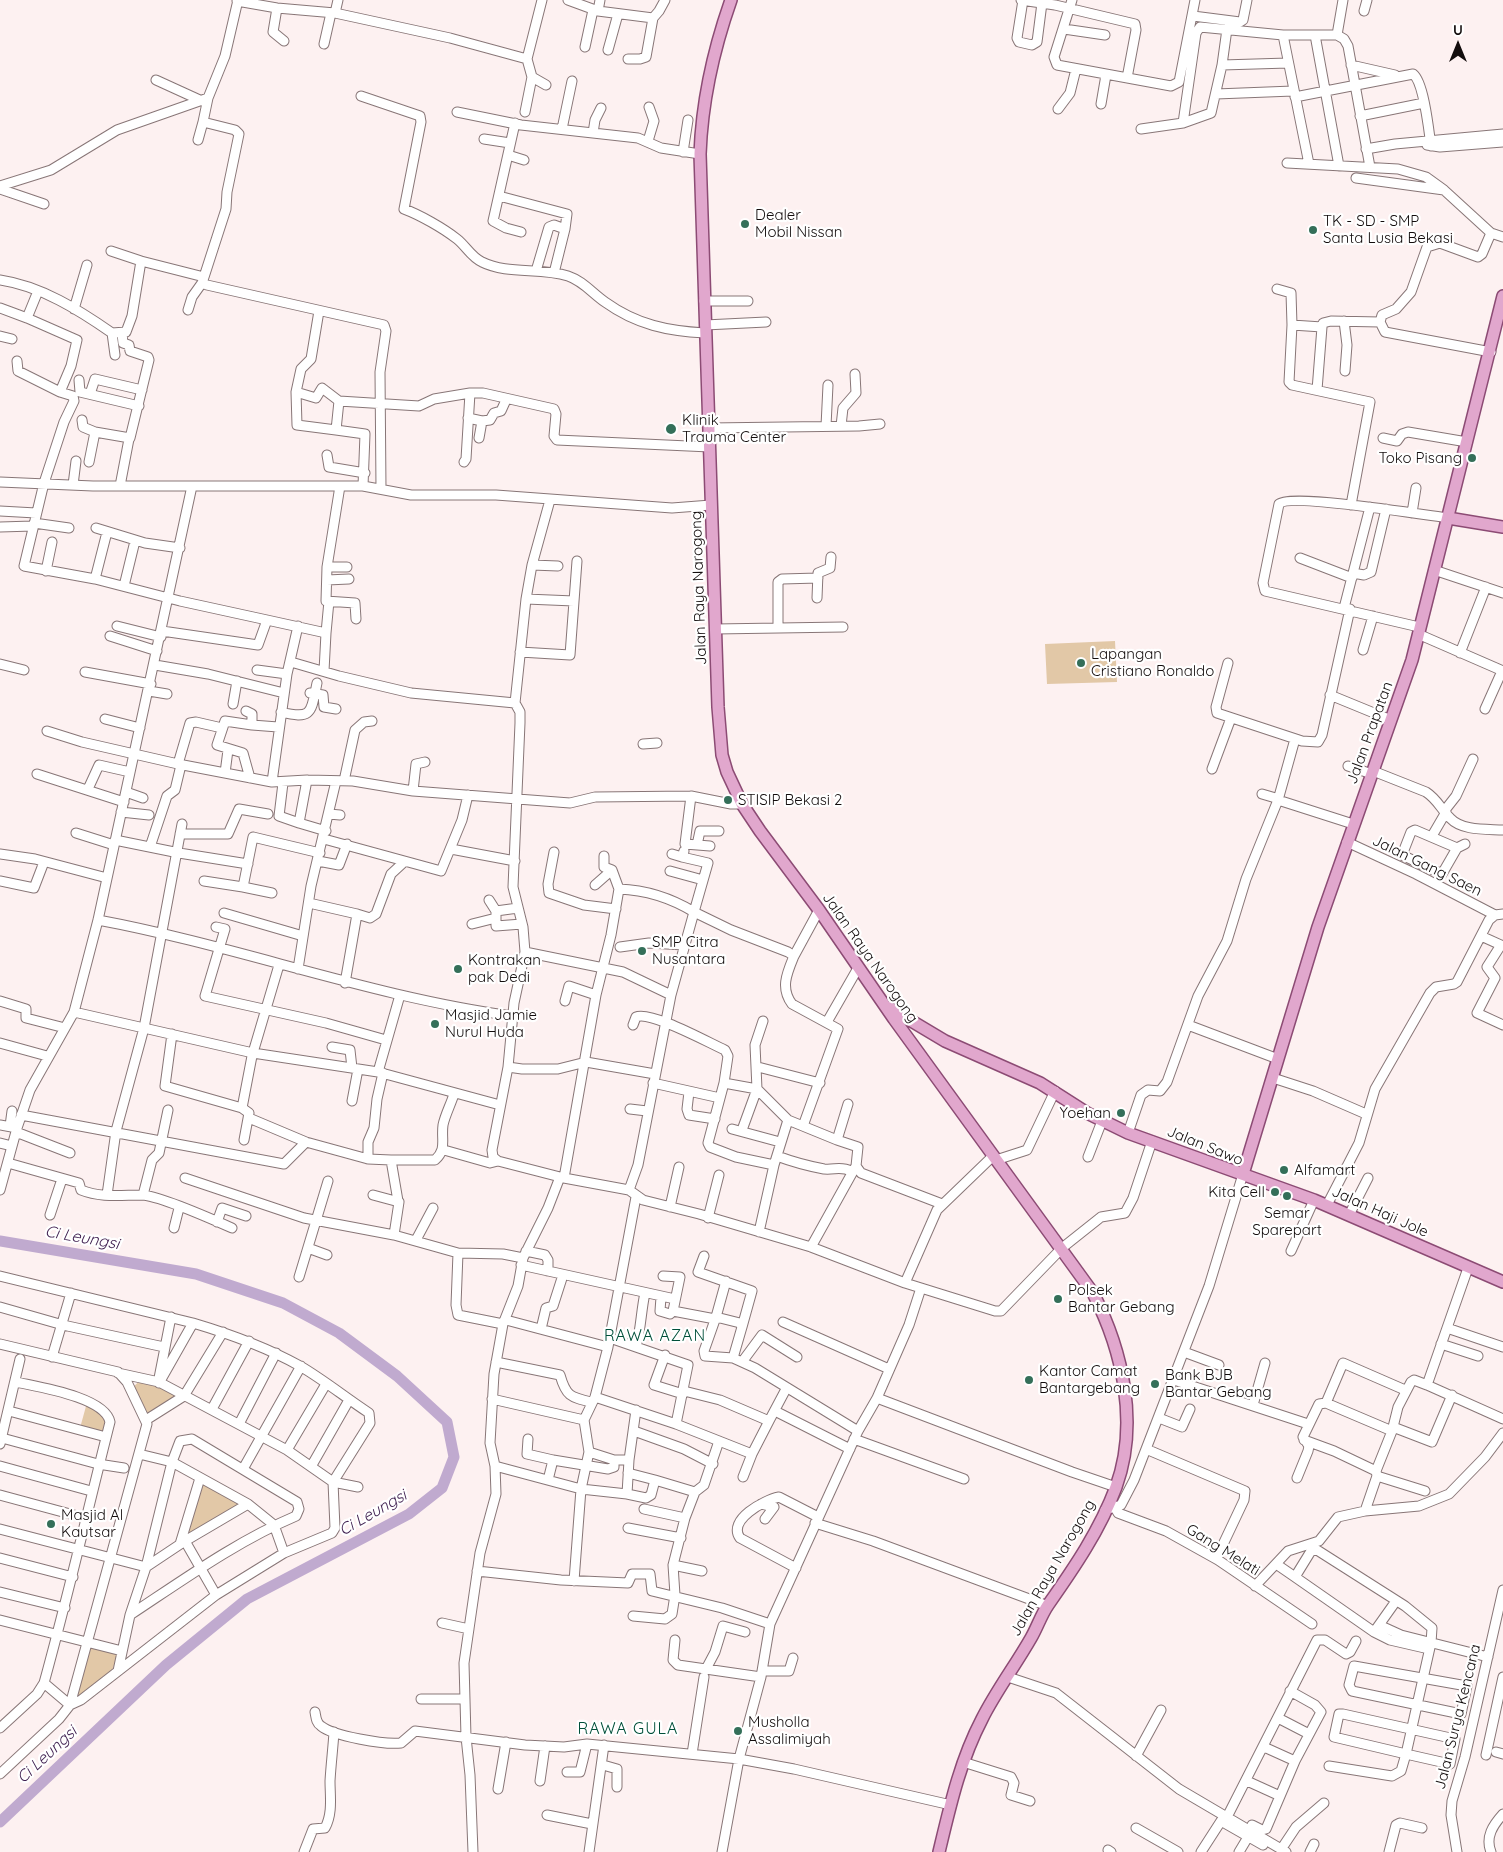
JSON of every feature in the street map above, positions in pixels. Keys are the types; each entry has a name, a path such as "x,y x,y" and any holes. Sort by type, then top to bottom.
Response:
{"main road":[{"name":"Jalan Raya Narogong","path":"731,0 713,54 707,83 700,154 715,629 722,755 727,772 742,804 819,910 883,1004 994,1158 1062,1248 1098,1302 1109,1327 1122,1374 1126,1407 1126,1432 1110,1509 1071,1573 1048,1606 1031,1638 980,1721 963,1762 939,1852"},
{"name":"Jalan Prapatan","path":"1243,1174 1318,927 1412,660 1418,630 1490,352 1499,329 1503,296"},
{"path":"1448,518 1503,527"},
{"name":"Jalan Sawo","path":"883,1004 945,1041 1055,1091 1102,1121 1128,1133 1243,1174"},
{"name":"Jalan Haji Jole","path":"1243,1174 1327,1205 1503,1282"}],"street":[{"path":"198,140 203,122 205,99 225,56 237,0 277,8 333,13 450,38 527,59"},
{"path":"324,44 338,0"},
{"path":"525,112 532,77 527,59 542,0"},
{"path":"568,0 595,10 653,18"},
{"path":"585,47 595,10 600,0"},
{"path":"628,59 640,59 646,56 653,18 660,12 665,0"},
{"path":"1042,3 1036,42 1027,44 1019,42 1016,37 1022,0 1071,5 1136,24 1127,78"},
{"path":"1071,5 1054,61 1057,65 1171,86 1177,84 1195,0"},
{"path":"1193,16 1240,22 1243,20 1247,0"},
{"path":"1337,35 1344,0"},
{"path":"1364,11 1367,0"},
{"path":"277,8 273,32 284,41"},
{"path":"608,50 618,14"},
{"path":"1183,122 1197,30 1205,26 1283,35 1337,35 1347,43 1370,166"},
{"path":"1064,29 1105,35"},
{"path":"1141,129 1183,122 1211,114 1222,65 1227,29"},
{"path":"1283,35 1309,164"},
{"path":"1315,35 1339,166"},
{"path":"1222,65 1288,63"},
{"path":"1351,66 1399,76"},
{"path":"1058,109 1070,93 1076,69"},
{"path":"1101,104 1106,75"},
{"path":"1216,94 1326,92 1399,76 1416,75 1424,103 1431,143"},
{"path":"532,77 546,85"},
{"path":"156,80 205,99"},
{"path":"562,129 572,81"},
{"path":"361,96 416,114 422,119 404,208 419,214 455,237 473,257 500,268 554,273 577,280 606,303 663,330 705,329 766,322"},
{"path":"0,187 51,170 117,130 205,99"},
{"path":"1360,116 1424,103"},
{"path":"648,141 654,122 650,107"},
{"path":"593,132 595,120 601,108"},
{"path":"457,112 515,123 593,132 648,141 661,148 700,154"},
{"path":"683,152 688,120"},
{"path":"188,310 192,297 203,280 226,209 227,192 239,134 236,130 203,122"},
{"path":"515,123 493,221 506,228 521,232"},
{"path":"1481,140 1503,134"},
{"path":"484,139 510,143"},
{"path":"1366,149 1417,142 1481,140 1503,142"},
{"path":"508,154 524,160"},
{"path":"1288,163 1370,166 1398,169 1419,175 1435,182 1490,233 1503,237"},
{"path":"1356,178 1444,190"},
{"path":"0,187 44,204"},
{"path":"499,196 562,211 566,214 565,229 554,273"},
{"path":"536,271 549,227 554,225 565,229"},
{"path":"1490,233 1482,254 1478,257 1440,243 1427,247 1412,292 1396,309 1382,316 1380,322 1386,332 1490,352"},
{"path":"111,251 203,280 320,311 384,325 386,331 380,372 382,402 381,489"},
{"path":"0,280 38,291 74,309 112,333 122,333 128,328 132,316 141,261"},
{"path":"74,309 87,265"},
{"path":"1277,289 1291,293 1292,325 1289,382 1294,386 1370,402 1351,505"},
{"path":"27,318 38,291"},
{"path":"704,301 748,302"},
{"path":"0,308 77,340 71,366 60,392"},
{"path":"320,311 311,359 301,369 296,392 297,425 366,434 364,486"},
{"path":"1344,321 1347,345 1345,371"},
{"path":"1317,390 1322,327 1325,322 1380,322"},
{"path":"1292,325 1322,327"},
{"path":"112,333 115,354"},
{"path":"120,486 129,439 139,406 149,360 148,357 130,351 129,345 123,343 122,333"},
{"path":"0,336 12,340"},
{"path":"17,362 18,371 60,392 73,396 74,401 64,422 44,483 24,566 95,579 169,598 326,633"},
{"path":"841,426 842,408 856,393 854,374"},
{"path":"90,394 95,379 142,390"},
{"path":"79,380 80,392 139,406"},
{"path":"826,426 828,385"},
{"path":"296,392 316,398 322,388 340,401 382,402 419,406 434,399 470,393 483,394 554,409 556,414 554,436 557,440 710,447"},
{"path":"464,462 466,459 470,393"},
{"path":"468,418 482,421 490,420 494,413 501,411 506,400"},
{"path":"336,430 340,401"},
{"path":"82,420 83,427 95,432 129,439"},
{"path":"480,438 482,421"},
{"path":"710,428 880,424"},
{"path":"89,462 95,432"},
{"path":"1383,438 1397,441 1402,434 1408,432 1467,442"},
{"path":"327,455 329,467 365,474"},
{"path":"73,485 76,462"},
{"path":"0,482 120,486 364,486 400,494 496,495 672,508 711,505"},
{"path":"14,1129 30,1090 74,1012 98,920 155,665 192,486"},
{"path":"340,486 327,568 326,602 355,603 356,619"},
{"path":"1412,513 1416,488"},
{"path":"498,1161 492,1152 508,1067 514,1016 525,952 522,924 513,887 520,712 515,703 526,599 532,565 550,500"},
{"path":"1448,518 1351,505 1280,502 1263,584 1266,592 1347,609 1418,630 1460,654 1503,671 1485,708"},
{"path":"1228,663 1216,709 1218,713 1295,739 1310,743 1320,741 1347,609 1352,575 1370,507"},
{"path":"1300,558 1352,575 1364,575 1372,572 1386,509"},
{"path":"0,511 69,528"},
{"path":"0,527 35,520"},
{"path":"96,528 135,541 180,548"},
{"path":"95,579 107,532"},
{"path":"124,586 135,541"},
{"path":"46,571 52,542"},
{"path":"818,598 819,572 831,567 831,557"},
{"path":"520,652 570,655 577,561"},
{"path":"532,565 558,566"},
{"path":"327,568 346,567"},
{"path":"1434,570 1503,593"},
{"path":"778,628 778,582 782,579 818,578"},
{"path":"327,580 349,579"},
{"path":"1460,654 1486,587"},
{"path":"526,599 574,601"},
{"path":"324,671 329,602"},
{"path":"1363,650 1374,616"},
{"path":"117,626 161,634 258,645 267,620"},
{"path":"272,782 278,727 298,626"},
{"path":"715,629 843,627"},
{"path":"110,636 158,651"},
{"path":"291,662 411,693 515,703"},
{"path":"0,664 24,670"},
{"path":"155,665 237,681 284,693"},
{"path":"257,670 287,674"},
{"path":"85,672 150,687 167,694"},
{"path":"233,704 237,681"},
{"path":"281,712 297,716 307,714 312,708 312,693 317,683"},
{"path":"312,693 324,696 324,707 336,709"},
{"path":"1330,696 1391,720"},
{"path":"246,711 252,714 252,725"},
{"path":"1212,769 1231,718"},
{"path":"105,719 140,728"},
{"path":"250,778 244,755 216,745 222,728 226,721 278,727"},
{"path":"298,969 319,857 353,725 372,721"},
{"path":"150,848 167,796 175,790 190,723 196,722 222,728"},
{"path":"48,730 82,742 180,765 272,782 340,781 517,800 570,803 596,797 691,796 731,804 742,804"},
{"path":"1128,1133 1141,1095 1148,1090 1160,1091 1164,1088 1198,996 1227,941 1246,879 1278,800 1295,739"},
{"path":"644,744 657,742"},
{"path":"225,773 228,750"},
{"path":"1432,836 1456,796 1473,759"},
{"path":"413,790 416,763 425,762"},
{"path":"88,789 98,765 130,772"},
{"path":"1348,766 1373,772 1426,792 1446,811 1450,818 1462,825 1474,828 1503,830"},
{"path":"36,774 124,802"},
{"path":"300,823 307,780"},
{"path":"283,783 279,816 300,823 346,844 404,862 442,871 468,795"},
{"path":"126,792 143,798"},
{"path":"1262,794 1353,824"},
{"path":"682,857 691,796"},
{"path":"107,1195 116,1132 144,1028 181,829 228,834 239,809 268,814"},
{"path":"121,812 149,815"},
{"path":"329,814 340,815"},
{"path":"1419,830 1432,836 1461,846 1442,874 1402,855 1411,832 1419,830"},
{"path":"697,845 700,831 718,831"},
{"path":"76,833 114,842 248,864"},
{"path":"243,887 251,839 254,836 339,865 346,844"},
{"name":"Jalan Gang Saen","path":"1347,842 1499,915"},
{"path":"685,844 710,846"},
{"path":"451,849 515,861"},
{"path":"554,852 548,884 549,893 584,905 616,909"},
{"path":"0,854 44,862 107,878"},
{"path":"574,1580 581,1489 589,1452 584,1420 593,1399 609,1342 620,1287 638,1165 671,996 708,863 672,854"},
{"path":"473,1852 470,1775 464,1699 464,1663 477,1571 495,1500 495,1466 490,1443 496,1362 505,1322 518,1286 523,1258 562,1177 586,1062 596,995 619,889 612,870 604,867 604,856"},
{"path":"1,884 34,888 44,862"},
{"path":"309,903 370,918 376,914 391,874 404,862"},
{"path":"595,885 612,870"},
{"path":"670,871 702,880"},
{"path":"204,881 272,893"},
{"path":"619,889 635,890 677,901 694,912 731,930 794,956"},
{"path":"489,900 496,914 497,926 522,924"},
{"path":"472,924 496,914 518,908"},
{"path":"803,1126 838,1029 792,1004 785,991 786,975 819,910"},
{"path":"345,983 357,914"},
{"path":"303,936 228,915 216,943 205,996 264,1011 326,1023 386,1040"},
{"path":"1327,1205 1359,1143 1366,1114 1375,1089 1430,993 1436,987 1454,984 1461,978 1489,920 1499,915"},
{"path":"98,920 216,943 279,965 345,983 463,1009 514,1016"},
{"path":"1481,936 1501,943 1487,967 1495,978 1477,1013 1503,1025"},
{"path":"620,947 649,943 684,945"},
{"path":"525,952 624,972 671,996"},
{"path":"242,1108 253,1053 279,965"},
{"path":"827,1022 858,968"},
{"path":"565,1001 569,986 596,995"},
{"path":"368,1159 368,1142 374,1128 386,1040 400,995"},
{"path":"0,1001 23,1007 26,1011 26,1018 65,1028"},
{"path":"74,1012 253,1053 381,1073 500,1105"},
{"path":"633,1025 636,1017 639,1016 666,1023 727,1052 724,1084 708,1144 710,1147 736,1156 776,1160 828,1169 839,1167 854,1169 942,1204"},
{"path":"742,1130 757,1089 758,1067 755,1045 763,1021"},
{"path":"1188,1024 1278,1059"},
{"path":"172,1034 166,1086 248,1110 249,1118 244,1140"},
{"path":"0,1043 48,1056"},
{"path":"332,1047 350,1050 355,1069 352,1101"},
{"path":"508,1067 558,1069 586,1062 654,1079 689,1092 720,1098"},
{"path":"758,1067 820,1083"},
{"path":"1273,1078 1313,1091 1366,1114"},
{"path":"724,1084 757,1089 788,1120 858,1147 854,1169 812,1247"},
{"path":"905,1284 934,1217 942,1204 994,1158 1027,1150 1055,1091"},
{"path":"689,1092 686,1109 689,1115 714,1119"},
{"path":"249,1118 306,1142 368,1159 435,1160 444,1150 443,1125 454,1094"},
{"path":"837,1140 848,1104"},
{"path":"630,1109 648,1112"},
{"path":"143,1195 151,1161 158,1155 168,1110"},
{"path":"0,1190 12,1146 14,1129 12,1111"},
{"path":"21,1115 284,1164 306,1142"},
{"path":"759,1232 780,1142 788,1120"},
{"path":"1088,1157 1102,1121"},
{"path":"0,1125 70,1153"},
{"path":"732,1129 742,1130 780,1142"},
{"path":"444,1150 490,1163 498,1161 633,1193 670,1207 812,1247 905,1284 995,1311 1001,1310 1062,1248 1101,1217 1125,1213 1133,1198 1152,1142"},
{"path":"0,1143 12,1146"},
{"path":"392,1160 398,1201 394,1235"},
{"path":"8,1163 79,1183 83,1191 107,1195 143,1195 232,1228"},
{"path":"670,1207 679,1167"},
{"name":"Jalan Sawo","path":"1110,1509 1126,1498 1174,1380 1229,1224 1243,1174"},
{"path":"708,1218 719,1175"},
{"path":"185,1178 250,1202 316,1220 416,1240 458,1253 503,1254 523,1258 550,1256 548,1271"},
{"path":"1349,1215 1368,1178"},
{"path":"50,1215 62,1179"},
{"path":"300,1277 328,1181"},
{"path":"373,1195 398,1201"},
{"path":"1291,1251 1314,1200"},
{"path":"174,1228 179,1208"},
{"path":"217,1222 222,1208 246,1216"},
{"path":"416,1240 433,1208"},
{"path":"308,1248 327,1255"},
{"path":"458,1253 456,1305 458,1315 636,1347 688,1364 676,1424"},
{"path":"704,1256 698,1272 752,1291 732,1358"},
{"path":"523,1258 548,1271 675,1299"},
{"path":"1427,1385 1468,1268"},
{"path":"541,1329 546,1308 553,1306 563,1275"},
{"path":"0,1276 171,1317 249,1341 300,1366 370,1413 371,1421 334,1482 335,1530 284,1553 216,1595 82,1700 70,1705"},
{"path":"663,1276 680,1277 674,1311"},
{"path":"726,1281 704,1354 710,1358 717,1356 732,1358 742,1362 786,1389 824,1409 856,1435 964,1479"},
{"path":"722,1852 739,1760 761,1674 770,1624 856,1435 877,1398 909,1325 921,1288"},
{"path":"52,1357 71,1293"},
{"path":"636,1347 642,1327 642,1307 645,1293"},
{"path":"661,1297 660,1311 670,1314 674,1311 716,1318 740,1323 742,1327"},
{"path":"0,1307 63,1325 164,1347"},
{"path":"159,1382 171,1317"},
{"path":"783,1322 889,1369"},
{"path":"159,1382 193,1323"},
{"path":"1447,1328 1503,1346"},
{"path":"146,1420 184,1396 222,1332"},
{"path":"742,1362 762,1335 797,1357"},
{"path":"212,1410 249,1341"},
{"path":"0,1344 159,1382 287,1450 334,1482 358,1487"},
{"path":"1441,1344 1478,1356"},
{"path":"1184,1352 1219,1365"},
{"path":"239,1424 276,1353"},
{"path":"665,1356 654,1385 720,1400 769,1421"},
{"path":"20,1359 1,1441 98,1464 124,1468"},
{"path":"496,1362 560,1375 568,1394 572,1398 593,1399 636,1410 752,1454"},
{"path":"1253,1405 1265,1363"},
{"path":"1326,1403 1342,1363 1405,1390"},
{"path":"242,1470 300,1366"},
{"path":"0,1774 60,1719 70,1705 139,1454 146,1420 127,1382 118,1372"},
{"path":"1174,1380 1308,1424"},
{"path":"1365,1511 1405,1390 1414,1380 1452,1395 1503,1419"},
{"path":"0,1728 37,1694 44,1683 73,1577 91,1490 110,1420 98,1405 16,1382"},
{"path":"287,1450 326,1384"},
{"path":"744,1477 752,1454 786,1389"},
{"path":"1304,1440 1308,1424 1317,1406 1326,1403 1432,1442 1452,1395"},
{"path":"877,1398 1072,1472 1116,1486"},
{"path":"492,1399 584,1420"},
{"path":"312,1466 350,1400"},
{"path":"1158,1418 1182,1427 1190,1409"},
{"path":"627,1494 629,1460 636,1410"},
{"path":"9,1411 106,1437"},
{"path":"775,1411 850,1449"},
{"path":"634,1431 684,1449 713,1464"},
{"path":"1254,1586 1288,1551 1319,1541 1338,1517 1365,1511 1419,1506 1449,1494 1485,1457 1503,1433"},
{"path":"118,1670 130,1615 146,1567 172,1462 180,1441 188,1439 294,1500 299,1506 296,1516 274,1525 201,1568 130,1615"},
{"path":"528,1439 527,1454 612,1469 614,1467 614,1460"},
{"path":"1304,1440 1334,1450 1376,1473 1425,1491"},
{"path":"1297,1478 1309,1446 1304,1440"},
{"path":"633,1616 669,1618 675,1595 673,1565 685,1518 695,1492 704,1485 713,1464 719,1441"},
{"path":"1146,1449 1245,1490 1244,1500 1218,1555"},
{"path":"589,1452 614,1460 629,1460"},
{"path":"139,1454 172,1462 248,1504 274,1525 284,1553"},
{"path":"548,1480 553,1460"},
{"path":"0,1466 91,1490"},
{"path":"495,1466 581,1489 650,1497 655,1480"},
{"path":"628,1473 695,1492"},
{"path":"182,1542 200,1478"},
{"path":"0,1495 85,1518"},
{"path":"796,1568 738,1535 742,1517 761,1504 774,1498 783,1498 817,1520 1048,1606"},
{"path":"146,1567 182,1542 248,1504"},
{"path":"761,1504 774,1507 765,1519"},
{"path":"644,1509 685,1518"},
{"name":"Gang Melati","path":"1110,1509 1166,1532 1218,1560 1312,1624"},
{"path":"628,1528 681,1538"},
{"path":"0,1529 146,1567"},
{"path":"182,1542 201,1568 216,1595"},
{"path":"1294,1577 1311,1552 1317,1550 1396,1601 1432,1628 1418,1704 1401,1771 1392,1776 1329,1766"},
{"path":"0,1558 73,1577"},
{"path":"673,1565 702,1571"},
{"path":"1279,1566 1376,1629 1401,1635 1430,1646 1488,1657"},
{"path":"477,1571 628,1583 632,1574 650,1574 651,1590 722,1608 770,1624"},
{"name":"Jalan Surya Kencana","path":"1457,1852 1450,1815 1452,1801 1465,1757 1503,1590"},
{"path":"0,1592 65,1608"},
{"path":"1376,1629 1396,1601"},
{"path":"692,1754 705,1673 715,1652 723,1626 722,1608"},
{"path":"0,1620 122,1651"},
{"path":"442,1623 469,1629"},
{"path":"723,1626 745,1632"},
{"path":"676,1640 674,1664 705,1673 761,1674 789,1670 793,1658"},
{"path":"1229,1815 1317,1640 1326,1640 1346,1654 1350,1652 1356,1641"},
{"path":"1354,1666 1423,1677 1467,1686 1461,1714 1352,1690 1349,1685 1354,1666"},
{"path":"1008,1674 1011,1678 1056,1693 1179,1789 1262,1830 1266,1829 1295,1761 1319,1716 1319,1708 1290,1691"},
{"path":"1486,1755 1503,1677"},
{"path":"44,1683 70,1705"},
{"path":"421,1699 464,1699"},
{"path":"1136,1756 1160,1710"},
{"path":"315,1712 319,1725 334,1732 375,1742 397,1744 405,1741 415,1731 545,1746 564,1747 587,1744 692,1754 794,1769 951,1805"},
{"path":"1343,1714 1455,1739 1450,1764 1406,1754 1334,1737 1337,1716 1343,1714"},
{"path":"1278,1718 1309,1734"},
{"path":"304,1852 313,1829 325,1828 327,1824 332,1802 330,1781 334,1732"},
{"path":"498,1789 506,1742"},
{"path":"567,1772 580,1772 587,1744"},
{"path":"589,1852 604,1745"},
{"path":"540,1781 545,1746"},
{"path":"1264,1747 1295,1761"},
{"path":"963,1762 1011,1777 1014,1783 1011,1795 1030,1801"},
{"path":"603,1765 618,1769 617,1787"},
{"path":"1247,1781 1280,1796"},
{"path":"1229,1815 1284,1850 1296,1827 1324,1803"},
{"path":"1490,1852 1488,1844 1490,1832 1503,1814"},
{"path":"547,1815 592,1824"},
{"path":"1201,1852 1221,1821 1263,1845"},
{"path":"1389,1852 1396,1825 1422,1828"},
{"path":"1136,1828 1178,1852"},
{"path":"1239,1852 1248,1837"}],"shaded area":[{"name":"Lapangan Cristiano Ronaldo","path":"1115,641 1117,682 1047,684 1045,644"},
{"path":"145,1376 186,1395 149,1415 132,1388"},
{"path":"88,1399 100,1402 115,1421 111,1435 80,1428"},
{"path":"200,1478 248,1504 180,1544"},
{"path":"88,1642 119,1651 110,1677 81,1700 74,1697"}],"waterway":[{"name":"Ci Leungsi","path":"0,1241 196,1274 283,1303 339,1333 397,1376 447,1422 454,1457 442,1488 409,1514 247,1599 166,1665 0,1822"}],"place":[{"name":"Dealer Mobil Nissan","path":"745,224"},
{"name":"TK - SD - SMP Santa Lusia Bekasi","path":"1313,230"},
{"name":"Klinik Trauma Center","path":"671,429"},
{"name":"Toko Pisang","path":"1472,458"},
{"name":"Lapangan Cristiano Ronaldo","path":"1081,663"},
{"name":"STISIP Bekasi 2","path":"728,800"},
{"name":"SMP Citra Nusantara","path":"642,951"},
{"name":"Kontrakan pak Dedi","path":"458,969"},
{"name":"Masjid Jamie Nurul Huda","path":"435,1024"},
{"name":"Yoehan","path":"1121,1113"},
{"name":"Alfamart","path":"1284,1170"},
{"name":"Kita Cell","path":"1275,1192"},
{"name":"Semar Sparepart","path":"1287,1196"},
{"name":"Polsek Bantar Gebang","path":"1058,1299"},
{"name":"Kantor Camat Bantargebang","path":"1029,1380"},
{"name":"Bank BJB Bantar Gebang","path":"1155,1384"},
{"name":"Masjid Al Kautsar","path":"51,1524"},
{"name":"Musholla Assalimiyah","path":"738,1731"}],"district":[{"name":"RAWA AZAN","path":"655,1336"},
{"name":"RAWA GULA","path":"628,1729"}]}
